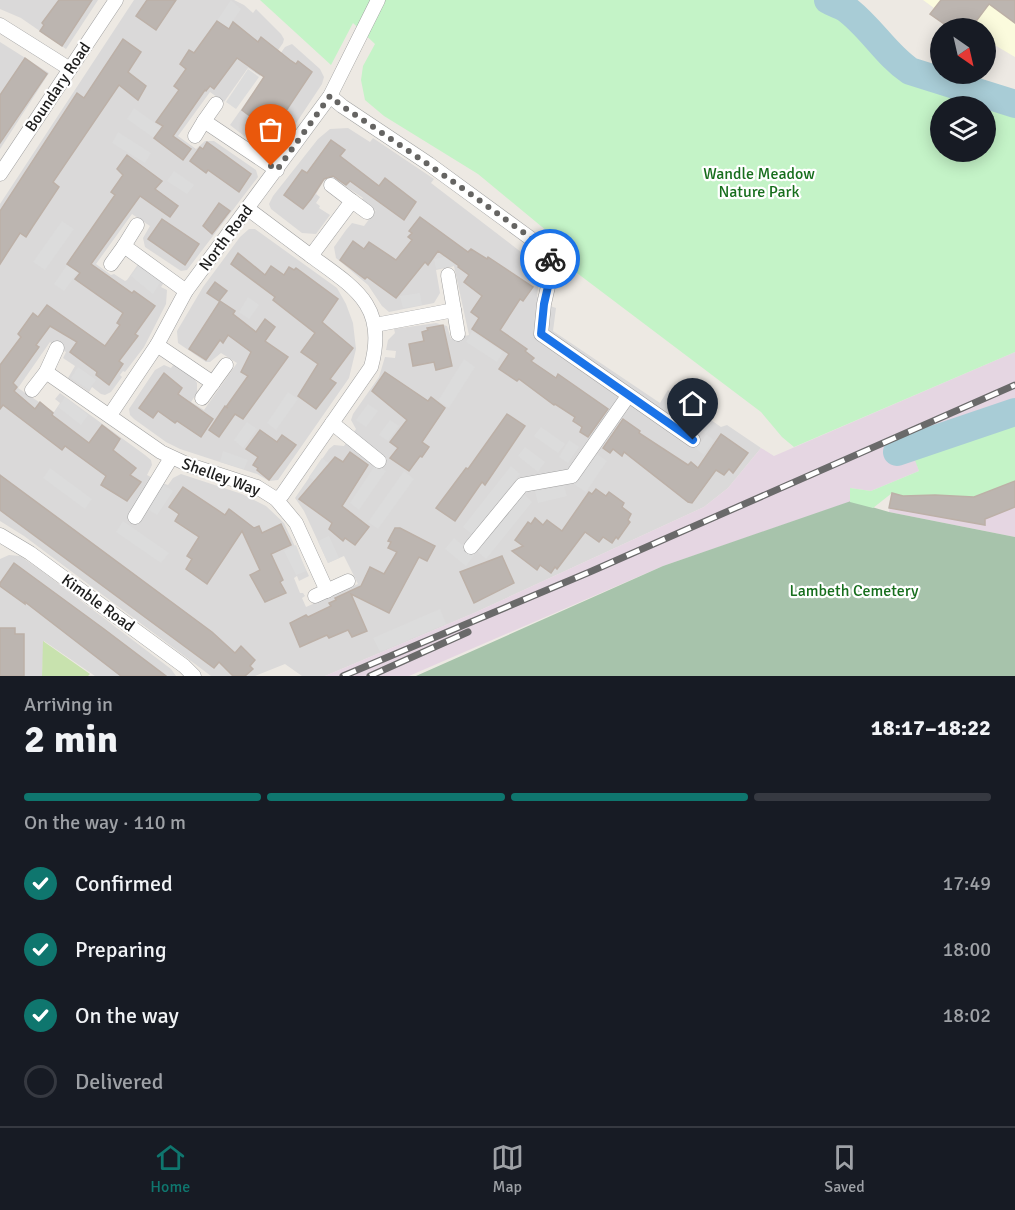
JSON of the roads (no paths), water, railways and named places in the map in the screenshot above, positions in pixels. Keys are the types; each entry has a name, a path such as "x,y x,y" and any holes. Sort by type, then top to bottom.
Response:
{"street":[{"name":"Boundary Road","path":"0,174 116,0"},
{"name":"North Road","path":"110,415 157,345 186,291 330,96 378,0"},
{"path":"0,25 70,69"},
{"path":"330,96 429,164 541,246 552,264 541,334 693,440"},
{"path":"195,136 216,104"},
{"path":"204,121 277,170"},
{"path":"331,185 367,212"},
{"path":"311,256 352,201"},
{"path":"248,209 359,294 369,308 375,325 376,347 371,367 282,495 276,499"},
{"path":"111,264 137,225"},
{"path":"124,246 186,291"},
{"path":"448,275 458,334"},
{"path":"375,325 454,310"},
{"path":"157,345 213,383"},
{"path":"32,390 46,372 57,348"},
{"path":"202,398 226,365"},
{"name":"Shelley Way","path":"46,372 171,458 257,488 276,499 296,523 321,593 348,581"},
{"path":"471,547 522,484 572,476 628,396"},
{"path":"332,423 379,461"},
{"path":"135,517 171,458"},
{"name":"Kimble Road","path":"0,535 30,553 175,659 194,676"}],"waterway":[{"path":"828,0 854,15 893,57 910,71 1015,104"},
{"path":"897,452 1015,412"}],"railway":[{"path":"343,676 592,571 1015,385"},
{"path":"370,676 468,632"}],"park label":[{"name":"Wandle Meadow Nature Park","path":"759,183"},
{"name":"Lambeth Cemetery","path":"854,591"}]}
